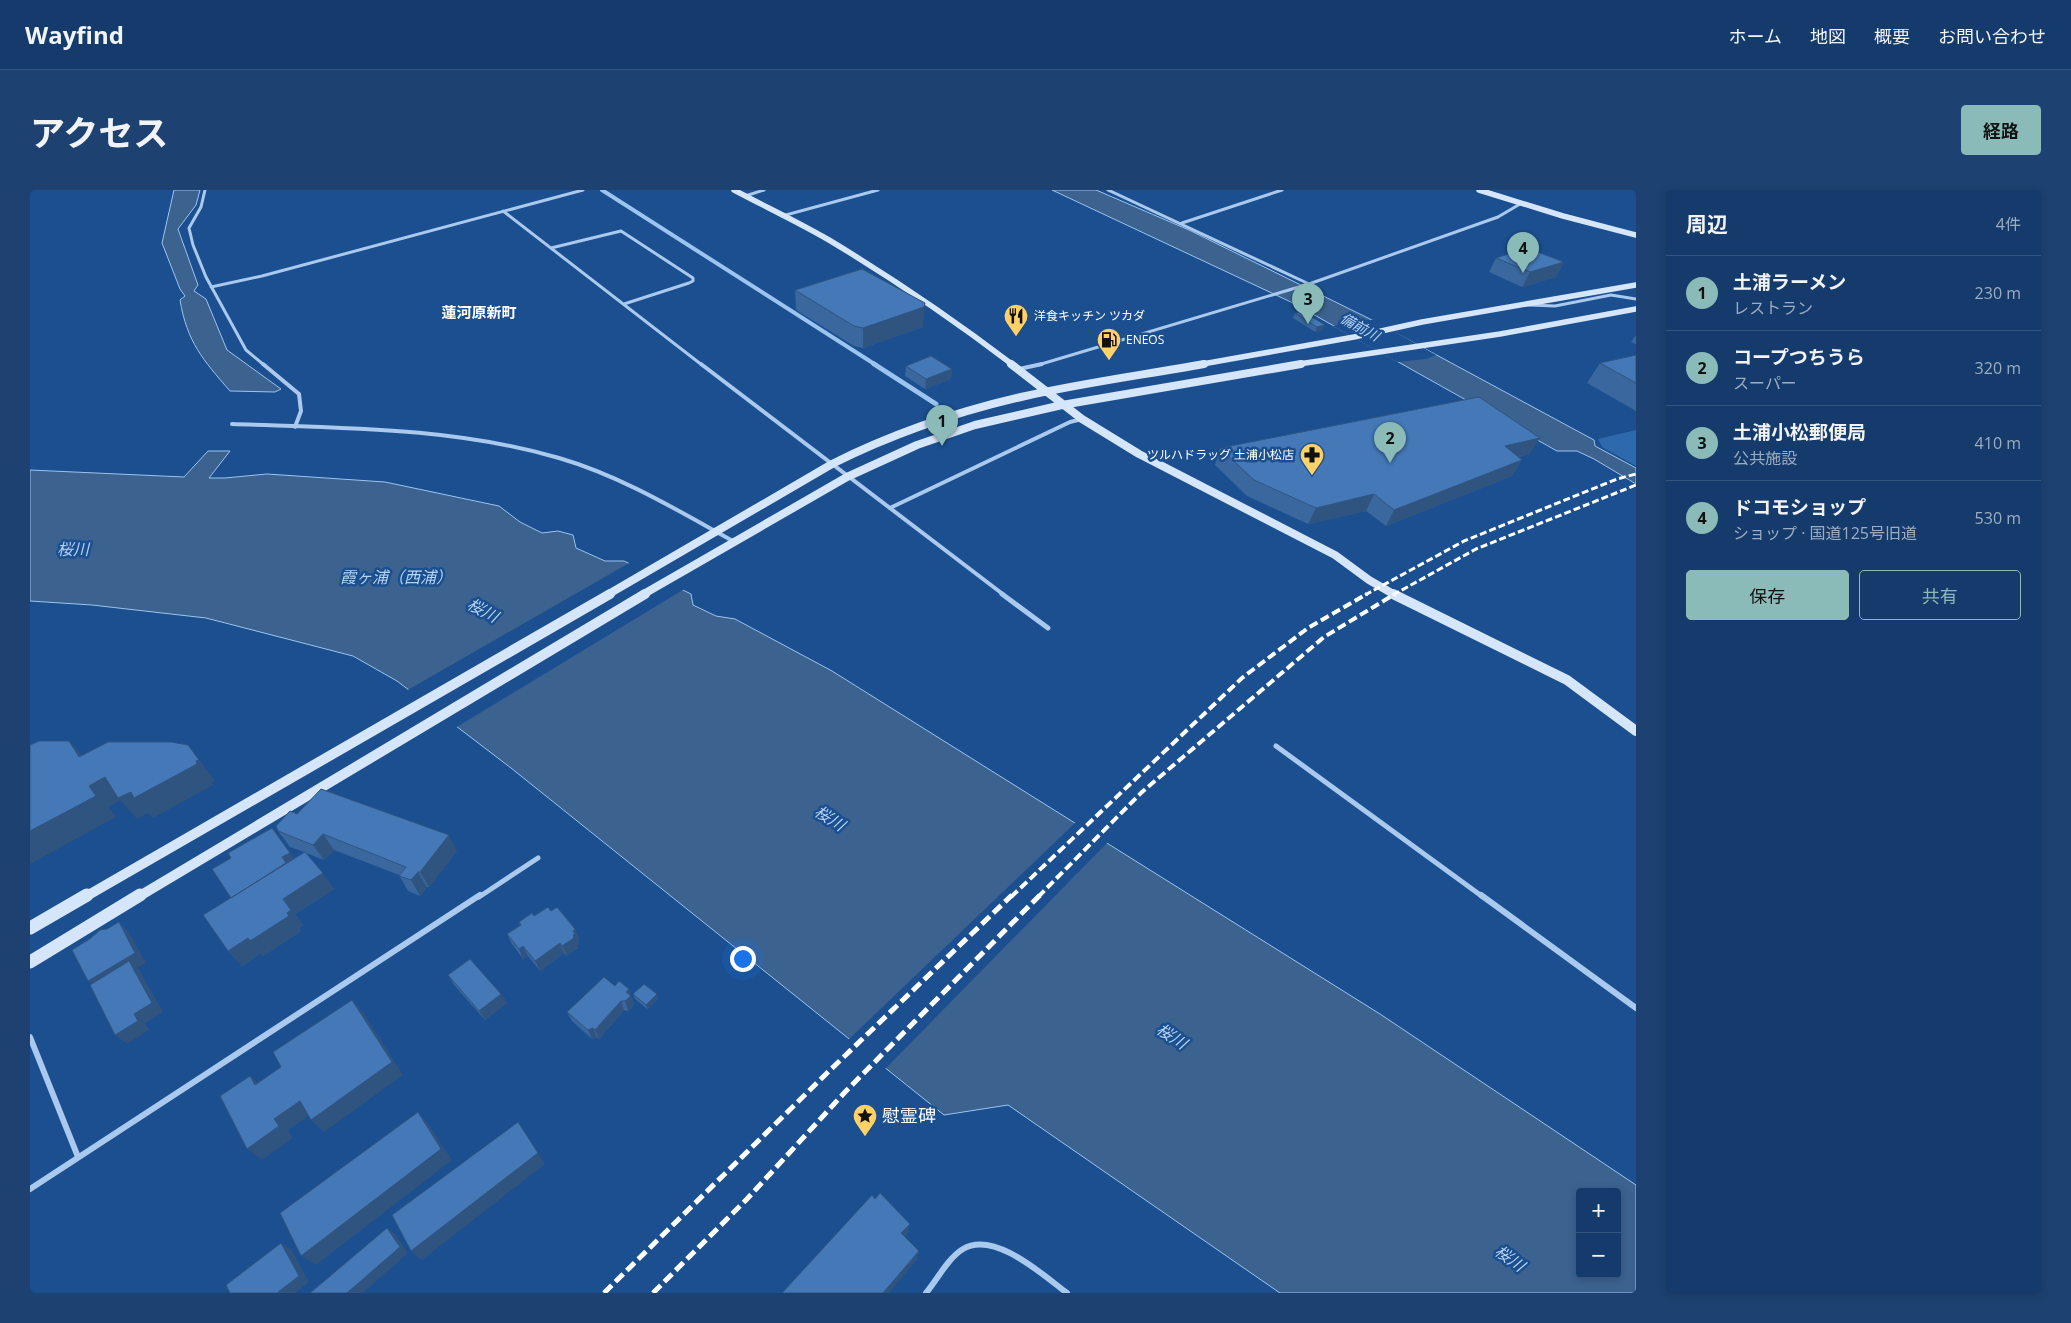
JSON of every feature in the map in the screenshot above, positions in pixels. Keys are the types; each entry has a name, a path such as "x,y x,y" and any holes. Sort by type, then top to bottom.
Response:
{"street":[{"path":"205,190 201,207 189,228 193,245 211,287 246,350 299,394 301,411 295,427"},
{"path":"211,287 262,276 582,190"},
{"path":"734,190 828,240 883,274 943,314 1019,369 1045,392 1082,419 1139,454 1335,555 1369,580 1417,607 1567,680 1636,731"},
{"path":"745,196 764,190"},
{"path":"782,216 878,190"},
{"path":"1108,190 1309,284"},
{"path":"1182,223 1282,190"},
{"path":"1479,190 1520,204 1636,235"},
{"path":"1019,369 1039,365 1309,284 1498,217 1520,204"},
{"path":"503,211 1048,628"},
{"path":"551,248 621,231 693,278 693,281 689,284 624,304"},
{"path":"30,928 332,756 832,464 864,448 930,423 991,404 1045,392 1636,285"},
{"path":"1526,305 1555,306 1611,295 1636,299"},
{"path":"30,962 733,541 847,476 917,444 975,425 1062,404 1261,370 1500,334 1636,309"},
{"path":"890,508 1070,422 1082,419"},
{"path":"232,424 413,433 479,441 527,450 560,459 615,480 733,541"},
{"path":"1276,746 1636,1008"},
{"path":"30,1189 538,858"},
{"path":"30,1037 78,1157"},
{"path":"926,1293 963,1249 977,1243 994,1246 1012,1253 1067,1293"}],"shaded area":[{"path":"1636,430 1636,466 1602,447 1598,439"}],"water":[{"path":"174,190 200,190 196,205 178,229 198,285 194,291 206,299 227,350 281,389 275,392 230,391 204,360 192,339 183,315 180,300 185,296 180,289 162,243"},
{"name":"備前川","path":"1052,190 1096,190 1189,230 1368,318 1594,440 1595,446 1636,468 1636,484 1577,451 1557,451 1293,303"},
{"path":"208,451 230,451 209,478 267,474 385,482 499,506 520,522 542,533 558,531 573,535 576,548 605,561 624,561 691,594 693,605 716,616 735,619 832,671 1380,1014 1636,1185 1636,1293 1280,1293 1008,1105 944,1115 511,768 397,681 353,656 206,618 92,605 30,601 30,470 184,477"}],"pier":[{"path":"1359,320 1374,320 1436,355 1426,359 1397,362 1333,326"},
{"path":"631,562 686,588 455,728 406,691"},
{"path":"1076,822 1108,842 884,1070 847,1041"}],"building":[{"path":"1527,248 1564,262 1530,272 1496,258"},
{"path":"862,269 925,303 924,307 863,328 854,326 795,290"},
{"path":"1302,311 1325,325 1317,327 1295,313"},
{"path":"1636,355 1636,383 1600,363"},
{"path":"931,356 952,369 926,379 906,366"},
{"path":"1479,397 1540,438 1505,446 1522,460 1394,510 1374,494 1316,508 1254,480 1220,448"},
{"path":"39,741 69,741 79,757 108,742 171,742 188,745 199,760 196,761 197,764 134,798 131,792 118,798 105,777 89,786 96,796 30,831 30,745"},
{"path":"321,789 449,835 420,872 411,880 399,876 406,867 323,834 313,845 278,831 276,826 290,811 297,814"},
{"path":"272,828 290,853 282,857 286,863 231,898 212,869 231,858 228,853"},
{"path":"305,852 323,873 283,899 291,910 287,913 289,916 250,941 248,938 228,951 203,915"},
{"path":"548,907 551,911 557,907 575,929 573,931 575,934 573,935 574,938 562,946 560,943 535,961 523,946 519,949 507,934 521,925 519,922 532,913 534,916"},
{"path":"119,922 135,953 88,981 72,950 100,930 107,929"},
{"path":"470,959 501,994 479,1011 448,975"},
{"path":"129,961 152,1003 134,1014 138,1021 115,1035 90,985"},
{"path":"604,977 615,986 619,981 629,989 626,992 631,996 625,1001 621,1001 595,1030 593,1028 588,1030 567,1012"},
{"path":"644,984 657,994 646,1005 633,994"},
{"path":"352,1000 392,1062 311,1120 300,1101 274,1119 279,1126 247,1149 220,1096 250,1076 255,1085 281,1067 273,1052"},
{"path":"418,1112 441,1149 301,1256 280,1213"},
{"path":"518,1122 538,1153 411,1251 392,1215"},
{"path":"880,1193 910,1224 901,1233 919,1251 883,1293 782,1293 872,1195 875,1199"},
{"path":"387,1228 400,1247 347,1293 310,1293"},
{"path":"281,1243 299,1276 277,1293 230,1293 226,1285"}],"waterway":[{"path":"602,190 876,365"},
{"path":"874,364 936,404"}],"railway":[{"path":"1365,595 1464,541 1617,479 1636,474"},
{"path":"1393,595 1476,549 1636,485"},
{"path":"1011,897 1242,678 1308,628 1367,594"},
{"path":"1038,897 1142,792 1324,637 1395,594"},
{"path":"604,1293 826,1074 1012,895"},
{"path":"653,1293 747,1199 846,1091 1040,895"}],"place":[{"name":"ドコモショップ","path":"1523,273"},
{"name":"土浦小松郵便局","path":"1308,324"},
{"name":"洋食キッチン ツカダ","path":"1016,337"},
{"name":"ENEOS","path":"1109,361"},
{"name":"土浦ラーメン","path":"942,446"},
{"name":"コープつちうら","path":"1390,463"},
{"name":"ツルハドラッグ 土浦小松店","path":"1312,476"},
{"name":"慰霊碑","path":"865,1137"}],"district":[{"name":"蓮河原新町","path":"479,313"}],"water label":[{"name":"桜川","path":"73,549"},
{"name":"霞ヶ浦（西浦）","path":"396,577"},
{"name":"桜川","path":"483,610"},
{"name":"桜川","path":"830,818"},
{"name":"桜川","path":"1172,1036"},
{"name":"桜川","path":"1510,1258"}]}
